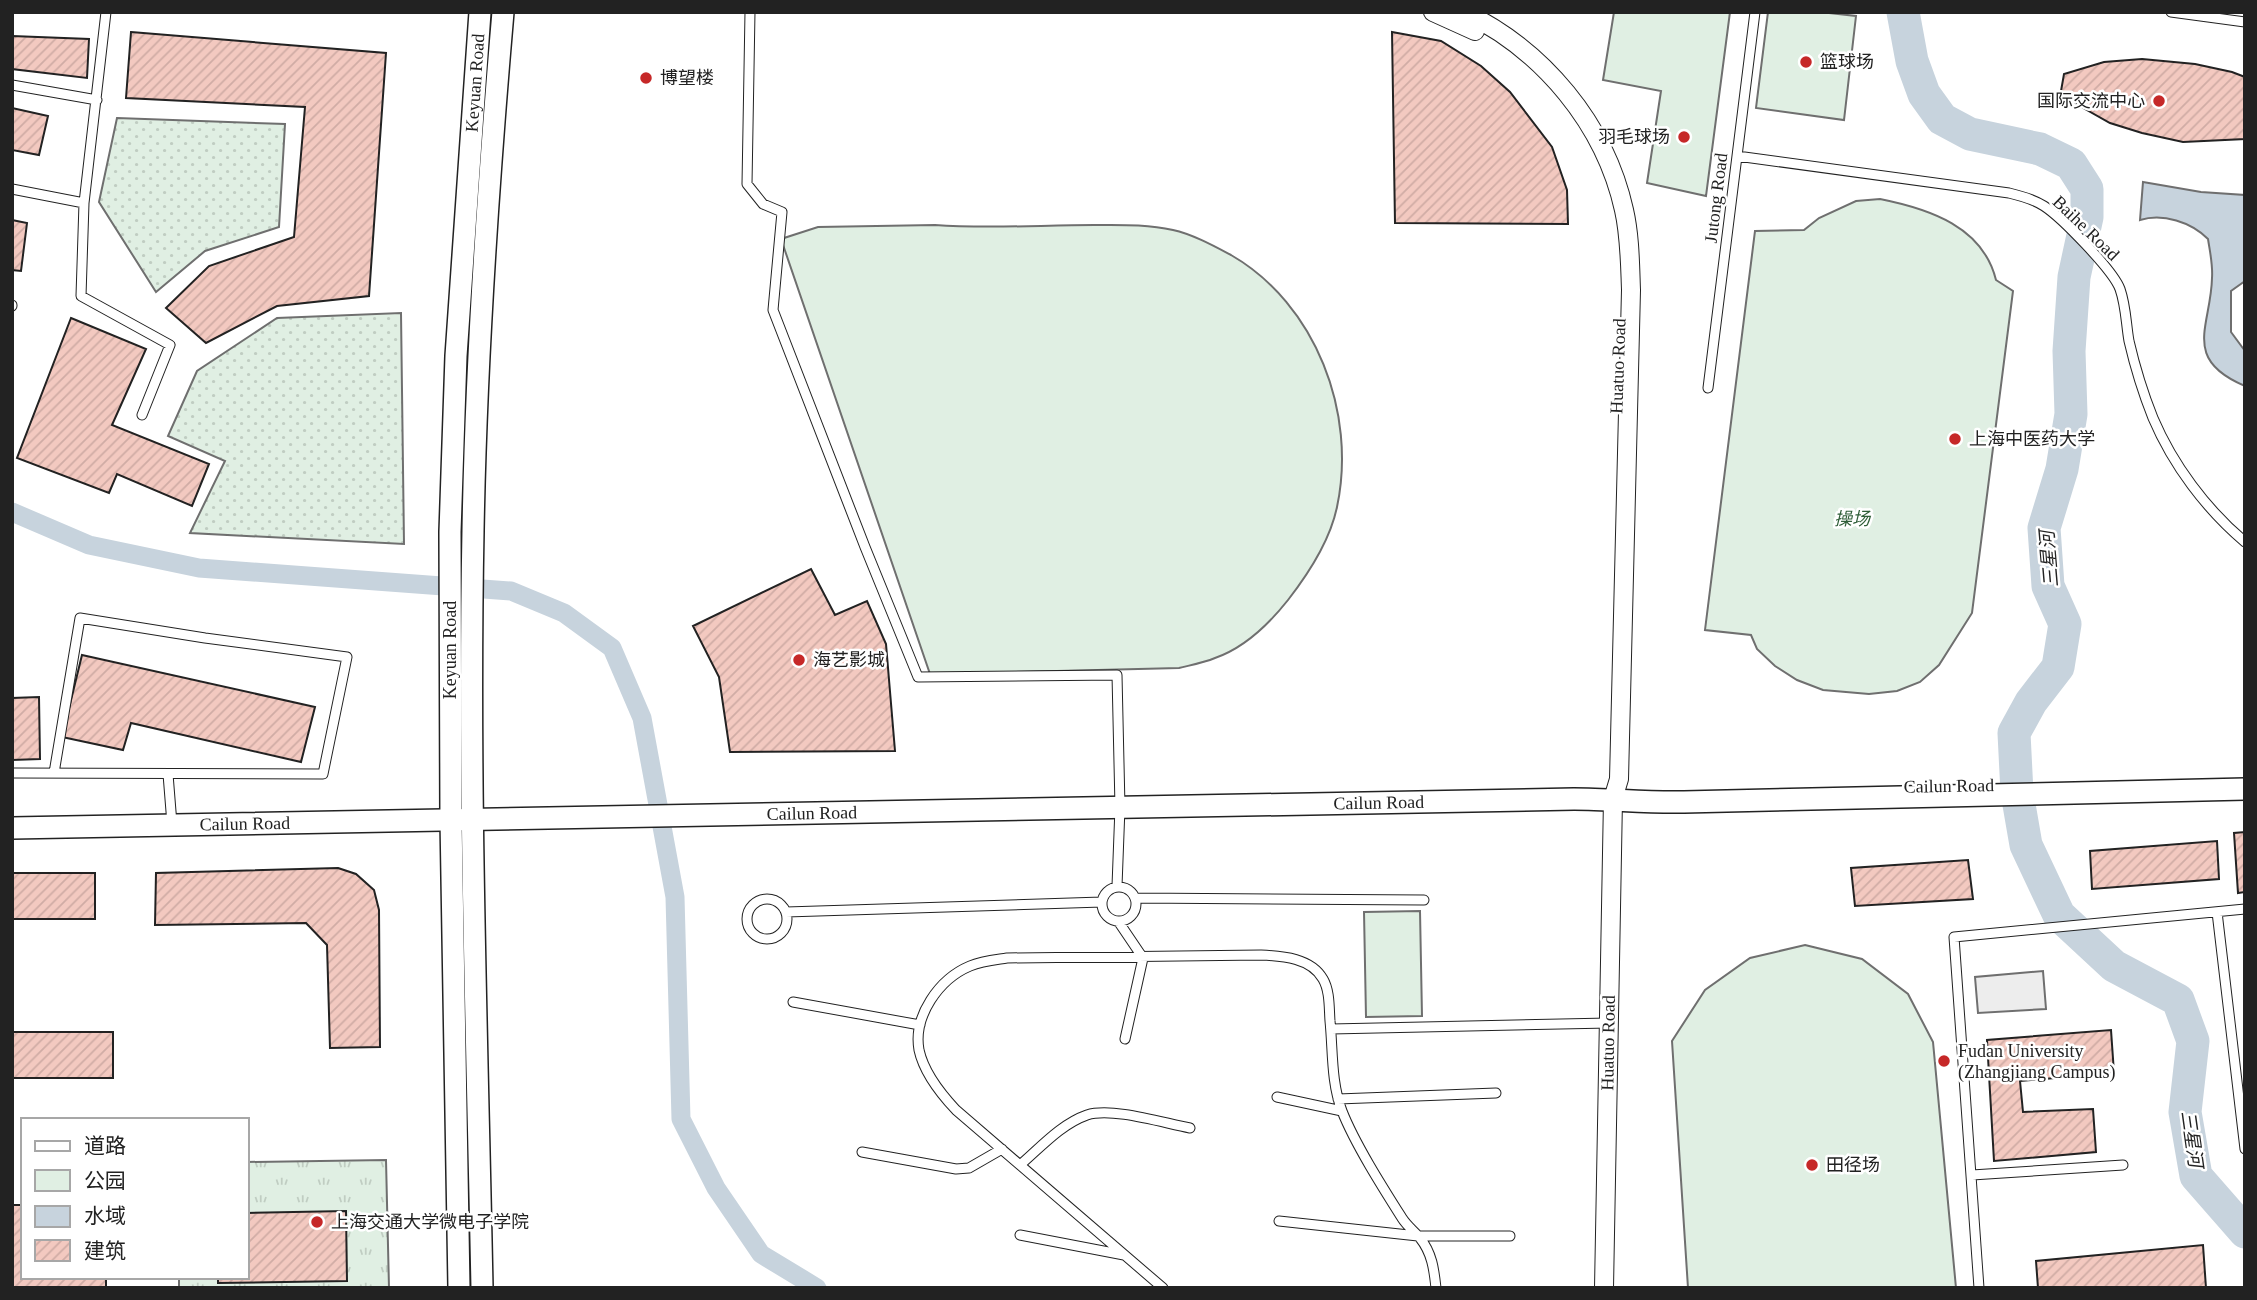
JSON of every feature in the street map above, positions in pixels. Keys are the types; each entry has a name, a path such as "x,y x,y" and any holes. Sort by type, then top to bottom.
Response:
{"street":[{"name":"Keyuan Road","path":"459,1288 451,819 450,532 456,356 480,12"},
{"name":"Keyuan Road","path":"482,1288 474,819 473,533 482,287 503,12"},
{"name":"Huatuo Road","path":"1433,12 1477,32 1508,52 1540,80 1569,114 1589,146 1613,214 1620,291 1607,734 1607,779 1613,799"},
{"name":"Huatuo Road","path":"1464,12 1515,42 1547,71 1577,105 1599,141 1616,180 1629,244 1631,290 1619,779 1613,799 1604,1288"},
{"name":"Cailun Road","path":"12,828 1613,799 1633,803 1684,802 2245,778"},
{"name":"Cailun Road","path":"2053,788 2245,789"}],"lane":[{"path":"106,12 83,203 81,296 170,345 142,415"},
{"path":"750,12 747,184 763,204 782,212 773,310 864,547 918,677 1117,675 1120,807 1117,886"},
{"name":"Jutong Road","path":"1708,388 1755,12"},
{"path":"2171,12 2245,22"},
{"path":"12,85 97,100"},
{"name":"Baihe Road","path":"1737,156 2009,193 2029,198 2046,207 2099,260 2119,287 2138,377 2169,450 2220,521 2245,542"},
{"path":"12,188 83,203"},
{"path":"12,773 323,774 347,657 80,618 54,773"},
{"path":"168,774 172,825"},
{"path":"1117,886 1128,889 1136,898 1133,914 1124,920 1113,920 1104,913 1102,902 1107,891 1117,886"},
{"path":"1136,898 1424,900"},
{"path":"760,901 778,902 786,912 783,932 771,939 757,936 748,926 750,908 760,901"},
{"path":"786,912 1102,902"},
{"path":"1979,1288 1954,937 2245,909"},
{"path":"2217,912 2245,1149"},
{"path":"1118,921 1143,958 1125,1039"},
{"path":"1163,1288 940,1093 919,1050 920,1025 923,1012 950,978 967,967 1007,958 1261,955 1283,956 1314,968 1323,980 1328,994 1333,1071 1342,1111 1403,1220 1418,1236 1430,1255 1436,1288"},
{"path":"793,1002 920,1025"},
{"path":"1331,1029 1609,1023"},
{"path":"1338,1099 1496,1093"},
{"path":"1277,1097 1342,1111"},
{"path":"1020,1165 1067,1126 1088,1114 1113,1114 1190,1128"},
{"path":"862,1152 956,1169 969,1168 1002,1149"},
{"path":"1972,1175 2123,1165"},
{"path":"1279,1221 1418,1236 1510,1236"},
{"path":"1020,1235 1125,1256"}],"green space":[{"name":"羽毛球场","path":"1614,12 1730,12 1706,196 1647,183 1661,91 1603,80"},
{"name":"篮球场","path":"1768,12 1820,12 1856,16 1844,120 1756,108"},
{"path":"117,118 285,124 279,227 205,251 156,292 99,202"},
{"name":"操场","path":"1880,199 1917,208 1952,223 1979,246 1996,280 2013,291 1972,613 1939,665 1920,682 1897,691 1869,694 1823,690 1797,680 1775,666 1757,649 1751,635 1705,630 1755,231 1804,230 1819,218 1856,201"},
{"path":"1124,225 1173,230 1195,237 1231,255 1261,276 1286,302 1307,331 1323,364 1335,399 1341,435 1342,471 1334,520 1318,556 1281,609 1246,642 1226,654 1179,668 930,674 781,239 818,227"},
{"path":"401,313 404,544 190,533 225,461 168,436 197,371 277,318"},
{"path":"1420,911 1422,1016 1366,1017 1364,912"},
{"name":"田径场","path":"1805,945 1862,959 1908,994 1933,1042 1956,1288 1688,1288 1672,1041 1705,990 1750,958"},
{"name":"上海交通大学微电子学院","path":"386,1160 389,1288 179,1288 179,1279 248,1279 248,1162"}],"shaded area":[{"path":"2043,971 2046,1009 1978,1013 1975,977"}],"water":[{"path":"2143,182 2201,192 2245,195 2245,281 2231,291 2231,332 2245,351 2245,386 2225,376 2206,353 2205,326 2212,273 2208,239 2176,220 2140,220"}],"building":[{"path":"131,32 386,53 369,296 277,306 206,343 166,308 209,266 294,237 305,107 126,98"},
{"path":"1392,32 1441,41 1481,66 1510,92 1552,147 1567,190 1568,224 1395,223"},
{"path":"12,36 89,39 87,78 12,69"},
{"name":"国际交流中心","path":"2142,59 2195,64 2245,77 2245,139 2183,142 2142,133 2110,123 2078,105 2061,91 2064,74 2104,62"},
{"path":"12,108 48,116 39,155 12,150"},
{"path":"12,220 27,223 21,271 12,270"},
{"path":"71,318 146,349 112,425 209,464 192,506 117,474 109,493 17,458"},
{"name":"海艺影城","path":"811,569 835,615 867,601 886,644 895,751 730,752 719,677 693,626"},
{"path":"82,655 315,707 301,762 131,723 123,750 62,737"},
{"path":"39,697 40,759 12,760 12,698"},
{"path":"2245,832 2245,892 2238,893 2234,833"},
{"path":"2217,841 2219,879 2092,889 2090,851"},
{"path":"1968,860 1973,899 1855,906 1851,868"},
{"path":"338,868 356,874 374,890 379,910 380,1047 330,1048 327,945 306,923 155,925 156,873"},
{"path":"12,873 95,873 95,919 12,919"},
{"path":"2111,1030 2114,1073 2020,1081 2023,1112 2093,1109 2096,1152 1994,1161 1987,1040"},
{"path":"12,1032 113,1032 113,1078 12,1078"},
{"path":"12,1205 21,1205 21,1279 106,1279 106,1288 12,1288"},
{"path":"346,1211 347,1281 218,1283 218,1279 248,1279 248,1213"},
{"path":"2203,1245 2206,1288 2038,1288 2036,1261"}],"waterway":[{"name":"三星河","path":"1903,12 1912,61 1924,94 1942,119 1970,134 2040,149 2071,164 2087,189 2087,217 2074,277 2069,351 2071,414 2062,469 2044,528 2048,586 2065,624 2058,667 2031,702 2014,733 2017,793 2026,845 2059,915 2114,966 2178,1000 2193,1041 2185,1112 2196,1176 2245,1232"},
{"path":"12,512 89,545 199,568 511,591 564,613 612,648 642,718 675,897 681,1119 716,1188 761,1254 817,1288"}],"place":[{"name":"篮球场","path":"1806,62"},
{"name":"博望楼","path":"646,78"},
{"name":"国际交流中心","path":"2159,101"},
{"name":"羽毛球场","path":"1684,137"},
{"name":"上海中医药大学","path":"1955,439"},
{"name":"海艺影城","path":"799,660"},
{"name":"Fudan University (Zhangjiang Campus)","path":"1944,1061"},
{"name":"田径场","path":"1812,1165"},
{"name":"上海交通大学微电子学院","path":"317,1222"}]}
